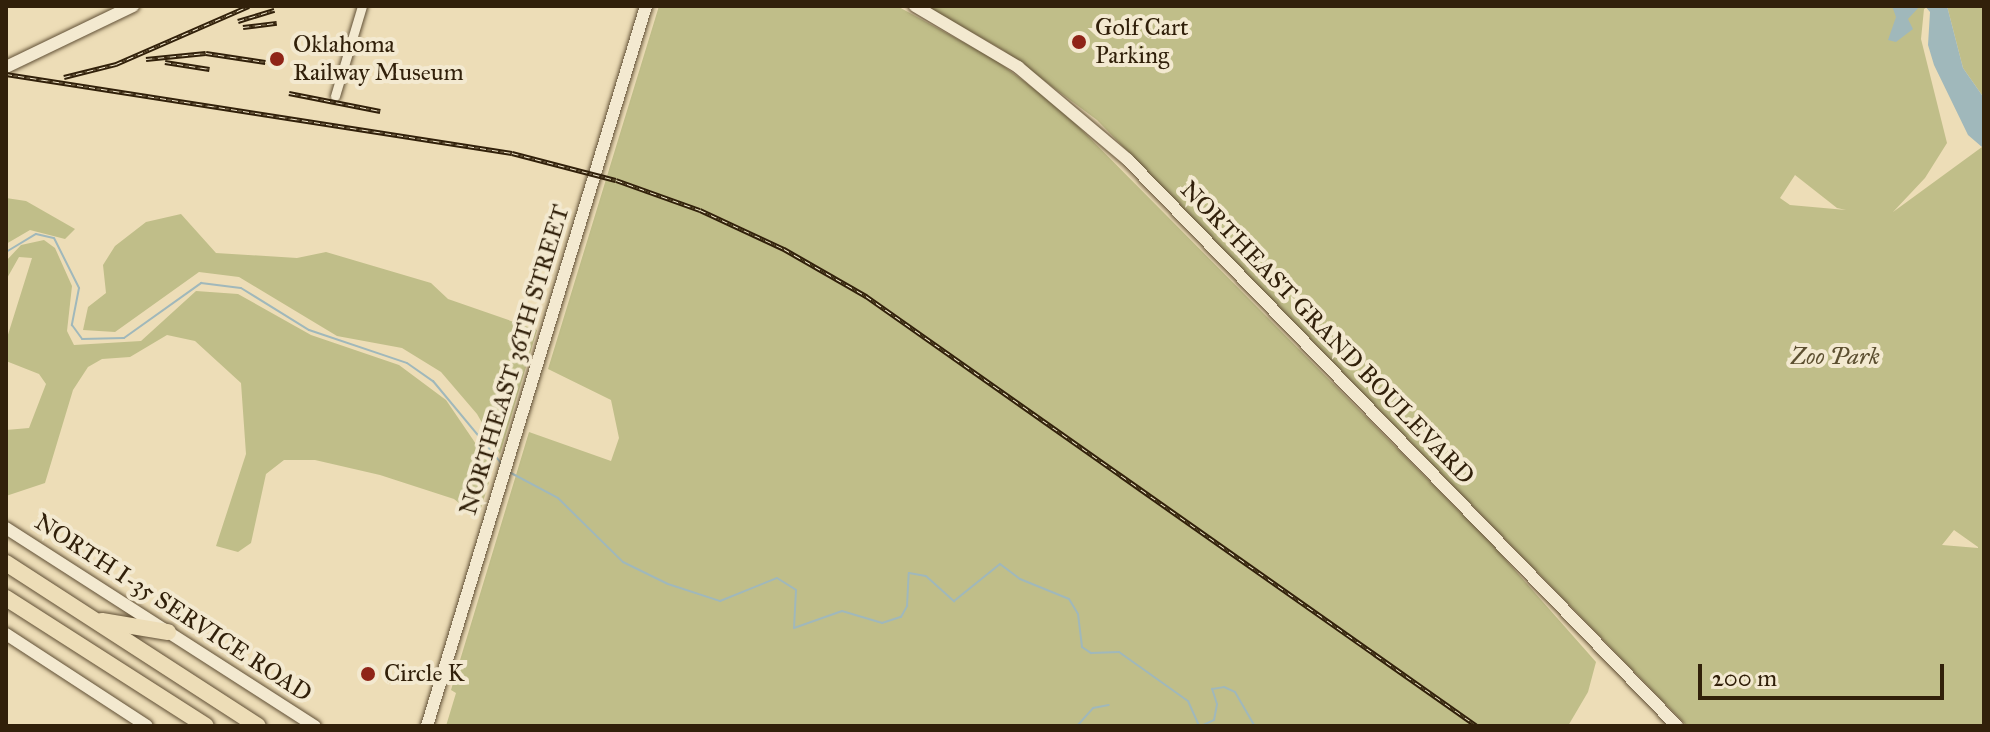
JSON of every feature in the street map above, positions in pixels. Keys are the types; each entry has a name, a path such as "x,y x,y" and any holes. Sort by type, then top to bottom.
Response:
{"highway":[{"path":"6,563 258,726"},
{"path":"6,598 206,726"},
{"path":"93,619 168,632"}],"main road":[{"path":"6,67 133,6"},
{"name":"NORTHEAST 36TH STREET","path":"427,726 646,6"},
{"name":"NORTHEAST GRAND BOULEVARD","path":"915,6 1018,67 1127,159 1677,726"},
{"name":"NORTH I-35 SERVICE ROAD","path":"6,528 315,726"},
{"path":"6,634 147,726"}],"street":[{"path":"335,96 362,6"}],"green space":[{"path":"659,6 897,6 994,59 1060,108 1491,543 1596,662 1588,692 1568,726 446,726 456,693 451,690 529,432 611,461 619,438 611,400 548,369"},
{"name":"Zoo Park","path":"926,6 1929,6 1924,9 1921,39 1947,143 1925,178 1893,212 1982,147 1984,726 1687,726 1097,120 1003,50","holes":["1795,175 1837,208 1846,210 1790,205 1780,198","1954,530 1978,547 1978,548 1942,545"]},
{"path":"1947,6 1984,6 1984,98 1963,68"},
{"path":"6,198 26,201 75,229 65,239 30,230 6,244"},
{"path":"181,214 216,253 297,258 326,252 431,283 448,299 537,330 500,454 477,414 441,372 402,348 337,336 239,277 199,272 115,332 83,330 88,307 106,293 103,265 115,246 146,222"},
{"path":"44,240 55,248 72,286 67,331 74,345 141,341 196,291 238,294 311,335 399,365 446,400 493,469 478,518 454,499 380,475 315,460 284,460 266,474 251,543 238,552 216,546 246,454 241,383 195,341 167,335 130,357 102,359 88,367 73,390 45,483 6,496 6,430 29,428 46,384 39,374 6,361 6,341 32,258 19,257 6,280 6,261 21,245"}],"water":[{"path":"1892,6 1920,6 1908,19 1913,29 1896,42 1888,40 1896,17"},
{"path":"1925,6 1947,6 1963,68 1984,98 1984,227 1982,147 1968,135 1934,65 1928,45 1930,12"}],"waterway":[{"path":"6,252 36,234 54,238 79,288 72,325 82,339 124,338 201,283 241,288 309,330 407,363 433,381 501,463"},
{"path":"511,473 558,498 623,562 668,584 720,601 777,578 796,590 794,628 842,611 882,623 901,617 907,606 909,573 926,576 954,601 1000,564 1020,579 1069,599 1078,614 1082,647 1091,653 1119,652 1188,701 1199,726"},
{"path":"1201,726 1214,720 1217,704 1212,689 1224,687 1235,692 1255,726"},
{"path":"1077,726 1093,708 1109,705"}],"railway":[{"path":"64,77 116,64 249,6"},
{"path":"238,21 274,10"},
{"path":"243,27 277,23"},
{"path":"146,59 206,53 265,62"},
{"path":"165,62 209,69"},
{"path":"6,74 512,153 616,180 700,210 784,249 866,296 1477,726"},
{"path":"289,93 380,111"}],"place":[{"name":"Golf Cart Parking","path":"1079,42"},
{"name":"Oklahoma Railway Museum","path":"277,59"},
{"name":"Circle K","path":"368,674"}]}
